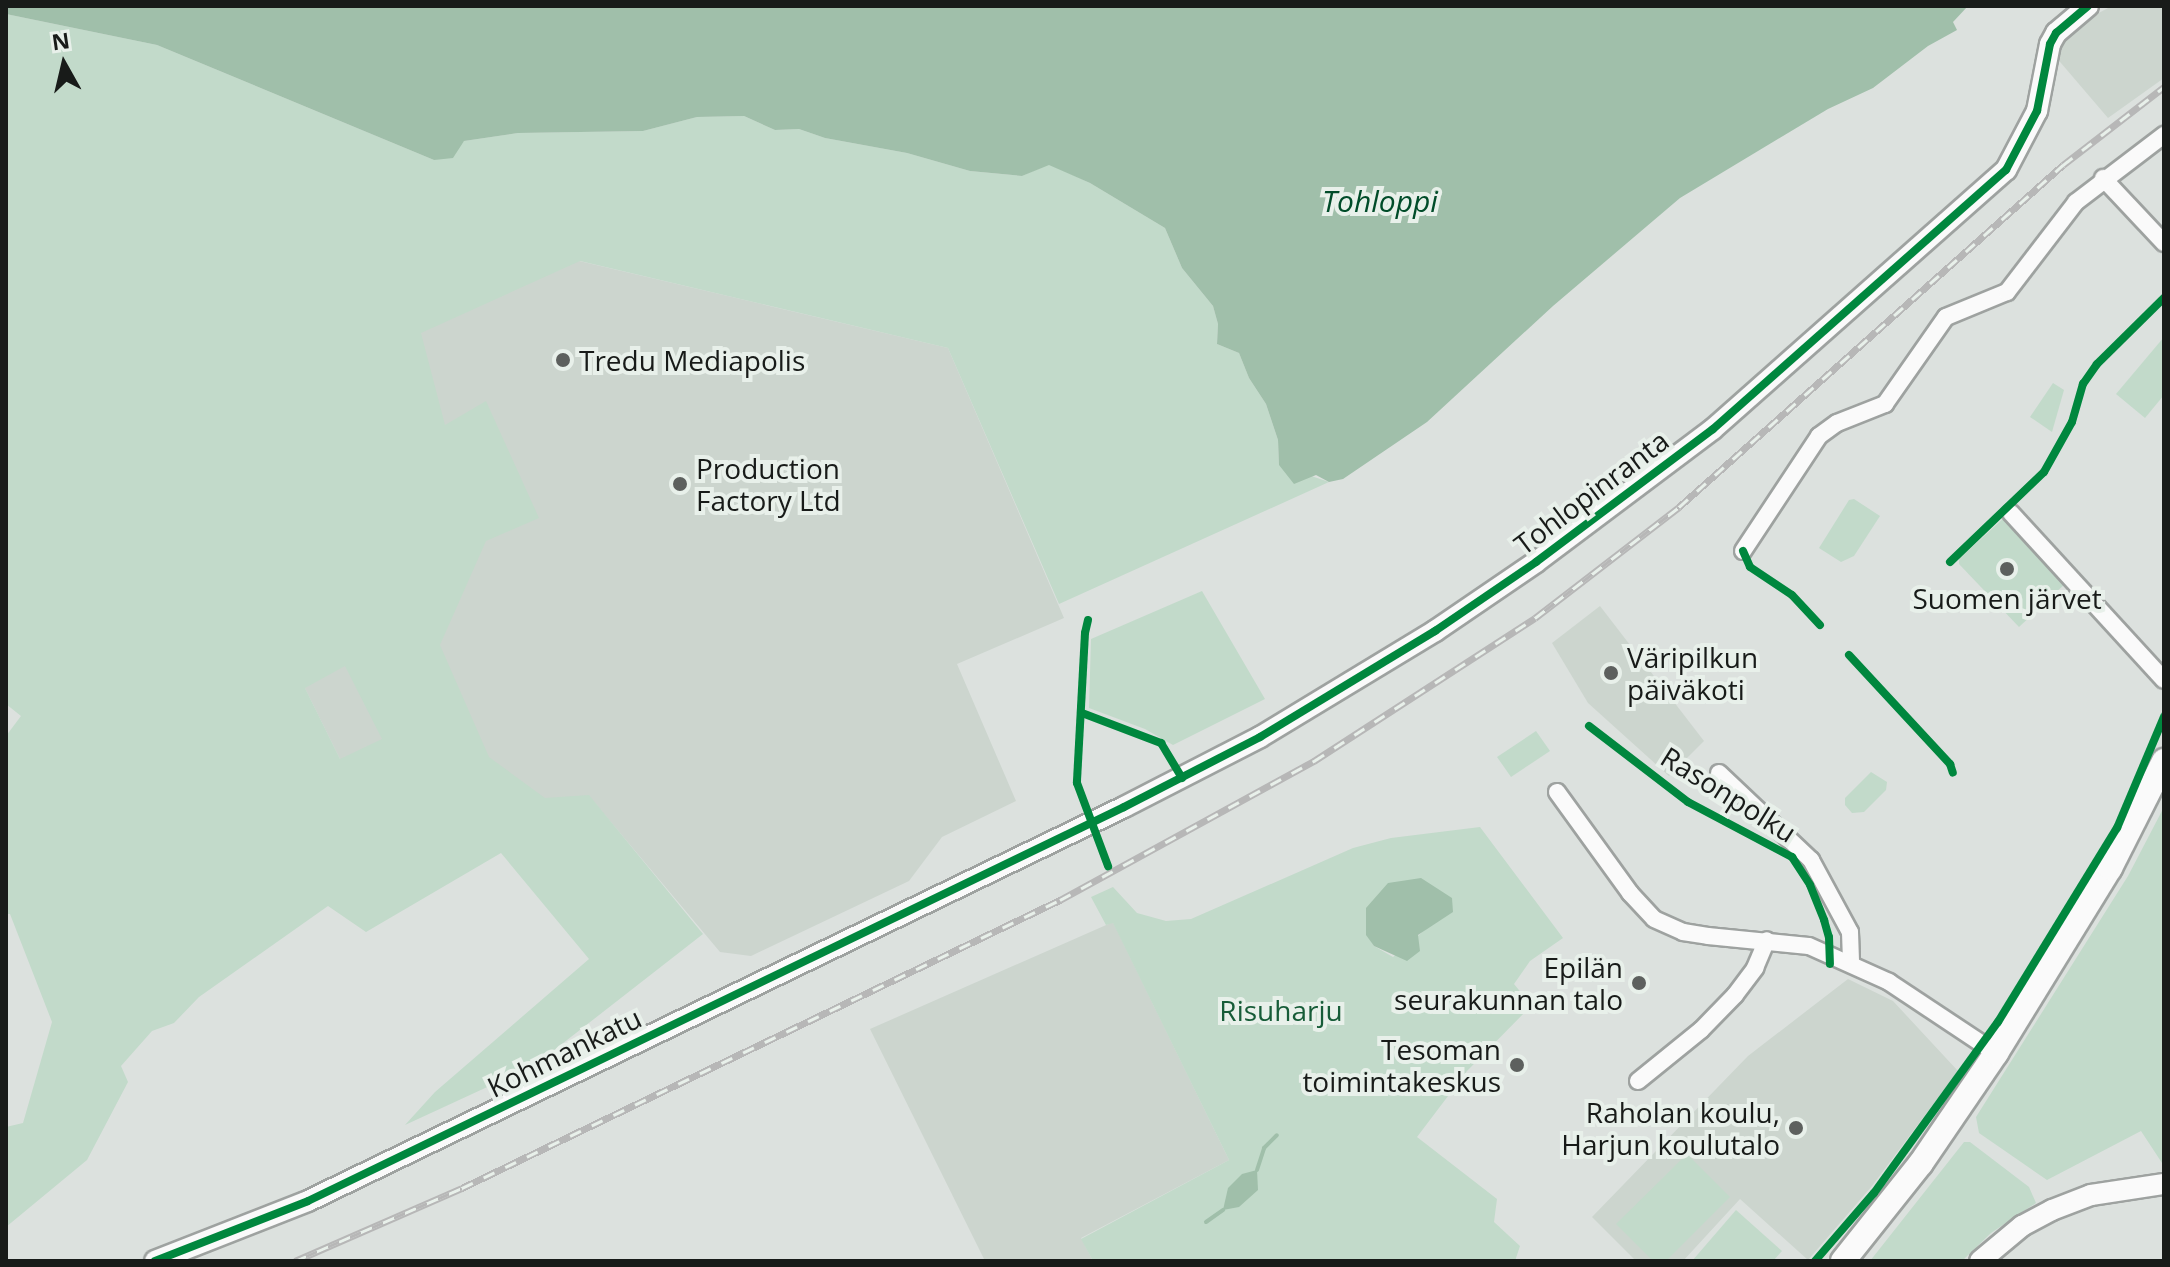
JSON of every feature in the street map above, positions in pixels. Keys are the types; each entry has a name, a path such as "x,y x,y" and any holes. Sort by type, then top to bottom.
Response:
{"main road":[{"path":"1843,1261 1921,1163 1996,1053 2104,879 2164,761"}],"street":[{"name":"Tohlopinranta","path":"988,872 1216,760 1362,677 1536,562 1713,429 2006,170 2037,111 2050,44 2056,33 2088,6"},
{"path":"1743,551 1819,436 1837,423 1885,404 1946,317 2007,292 2076,202 2103,178 2164,135"},
{"path":"2103,178 2164,243"},
{"path":"2011,513 2164,680"},
{"path":"1719,773 1811,860 1850,932 1851,964"},
{"path":"1557,792 1630,893 1654,919 1683,932 1809,946 1913,997 1996,1053"},
{"name":"Kohmankatu","path":"155,1261 308,1201 988,872"},
{"path":"1638,1081 1701,1030 1735,995 1755,968 1767,940"},
{"path":"1980,1261 2022,1226 2052,1210 2091,1195 2164,1184"}],"shaded area":[{"path":"2112,6 2164,6 2164,78 2108,118 2043,42"},
{"path":"579,261 948,348 1064,618 957,664 1016,801 942,837 909,881 751,956 720,952 589,796 373,826 256,589 290,320"},
{"name":"Väripilkun päiväkoti","path":"1600,606 1704,741 1669,776 1588,703 1552,643"},
{"path":"1113,922 1229,1160 1081,1238 1093,1261 985,1261 870,1029"},
{"name":"Raholan koulu, Harjun koulutalo","path":"1848,979 1893,1001 1958,1071 1872,1186 1808,1260 1740,1199 1683,1261 1636,1261 1592,1217 1748,1056"}],"green space":[{"path":"6,14 157,45 434,160 464,141 518,133 643,131 697,117 744,116 775,130 799,129 825,138 907,153 970,171 1022,176 1049,164 1090,183 1165,228 1182,268 1213,306 1218,324 1217,344 1239,353 1249,378 1266,404 1278,440 1279,465 1329,482 1059,604 948,348 580,261 421,333 445,425 486,401 539,518 486,541 440,645 489,757 545,798 589,795 703,934 535,1065 405,1125 435,1092 589,959 501,853 366,932 328,906 199,997 174,1023 152,1031 121,1066 128,1082 87,1160 6,1227 6,1127 23,1123 52,1022 10,914 6,914 6,736 21,716 6,704","holes":["345,666 382,739 340,759 305,688"]},
{"path":"2164,337 2164,395 2145,418 2116,394"},
{"path":"2053,383 2064,390 2052,432 2030,417"},
{"path":"1854,499 1880,516 1854,556 1841,562 1819,548 1849,500"},
{"path":"2006,516 2066,583 2019,627 1959,564 1959,559"},
{"path":"1202,591 1265,699 1173,745 1145,729 1089,708 1091,639"},
{"path":"1536,731 1550,751 1511,777 1497,757"},
{"path":"1871,772 1887,782 1886,790 1864,812 1852,813 1845,805 1845,798"},
{"path":"2164,807 2164,1166 2141,1131 2047,1180 1979,1133 1976,1117 2128,876"},
{"name":"Risuharju","path":"1480,827 1563,938 1530,961 1514,984 1527,1000 1528,1009 1467,1071 1417,1137 1497,1199 1494,1222 1520,1246 1515,1261 1093,1261 1081,1239 1229,1160 1113,923 1106,925 1091,897 1113,887 1137,913 1166,921 1191,919 1353,848 1391,838","holes":["1432,924 1393,957 1374,946 1367,935"]},
{"path":"1964,1142 1970,1142 2029,1187 2036,1203 1991,1233 1962,1261 1870,1261"},
{"path":"1687,1154 1730,1197 1666,1261 1653,1261 1616,1224"},
{"path":"1736,1210 1782,1251 1773,1261 1692,1261"}],"water":[{"name":"Tohloppi","path":"6,6 1968,6 1953,22 1957,30 1928,46 1873,88 1828,109 1680,198 1553,306 1427,422 1343,479 1329,482 1316,475 1294,484 1279,465 1278,440 1266,404 1249,378 1239,353 1217,344 1218,324 1213,306 1182,268 1165,228 1090,183 1049,165 1022,176 970,171 907,153 825,138 799,129 775,130 744,116 697,117 643,131 518,133 464,141 453,158 434,160 157,45 6,14"},
{"path":"1421,878 1452,898 1453,912 1418,935 1420,951 1407,961 1374,946 1366,935 1366,908 1388,883"},
{"path":"1257,1170 1258,1190 1239,1207 1223,1210 1228,1188 1242,1174"}],"waterway":[{"path":"1257,1170 1264,1148 1277,1135"},
{"path":"1206,1222 1223,1210"}],"railway":[{"path":"295,1261 462,1188 1060,900 1314,761 1535,618 1679,507 2063,165 2164,87"}],"cycle path":[{"path":"155,1261 308,1201 1124,807 1260,737 1435,631 1536,562 1713,429 2006,170 2037,111 2050,44 2056,33 2088,6"},
{"path":"1950,562 2044,472 2072,422 2083,384 2097,364 2164,298"},
{"path":"1743,551 1750,567 1792,595 1820,625"},
{"path":"1088,620 1077,783 1108,866"},
{"path":"1849,655 1950,764 1953,773"},
{"path":"1082,713 1161,743 1182,778"},
{"path":"1815,1261 1874,1193 1998,1022 2117,828 2164,717"},
{"name":"Rasonpolku","path":"1589,726 1688,802 1792,857 1810,885 1824,920 1829,937 1830,964"}],"place":[{"name":"Tredu Mediapolis","path":"563,360"},
{"name":"Production Factory Ltd","path":"680,484"},
{"name":"Suomen järvet","path":"2007,569"},
{"name":"Väripilkun päiväkoti","path":"1611,673"},
{"name":"Epilän seurakunnan talo","path":"1639,983"},
{"name":"Tesoman toimintakeskus","path":"1517,1065"},
{"name":"Raholan koulu, Harjun koulutalo","path":"1796,1128"}]}
